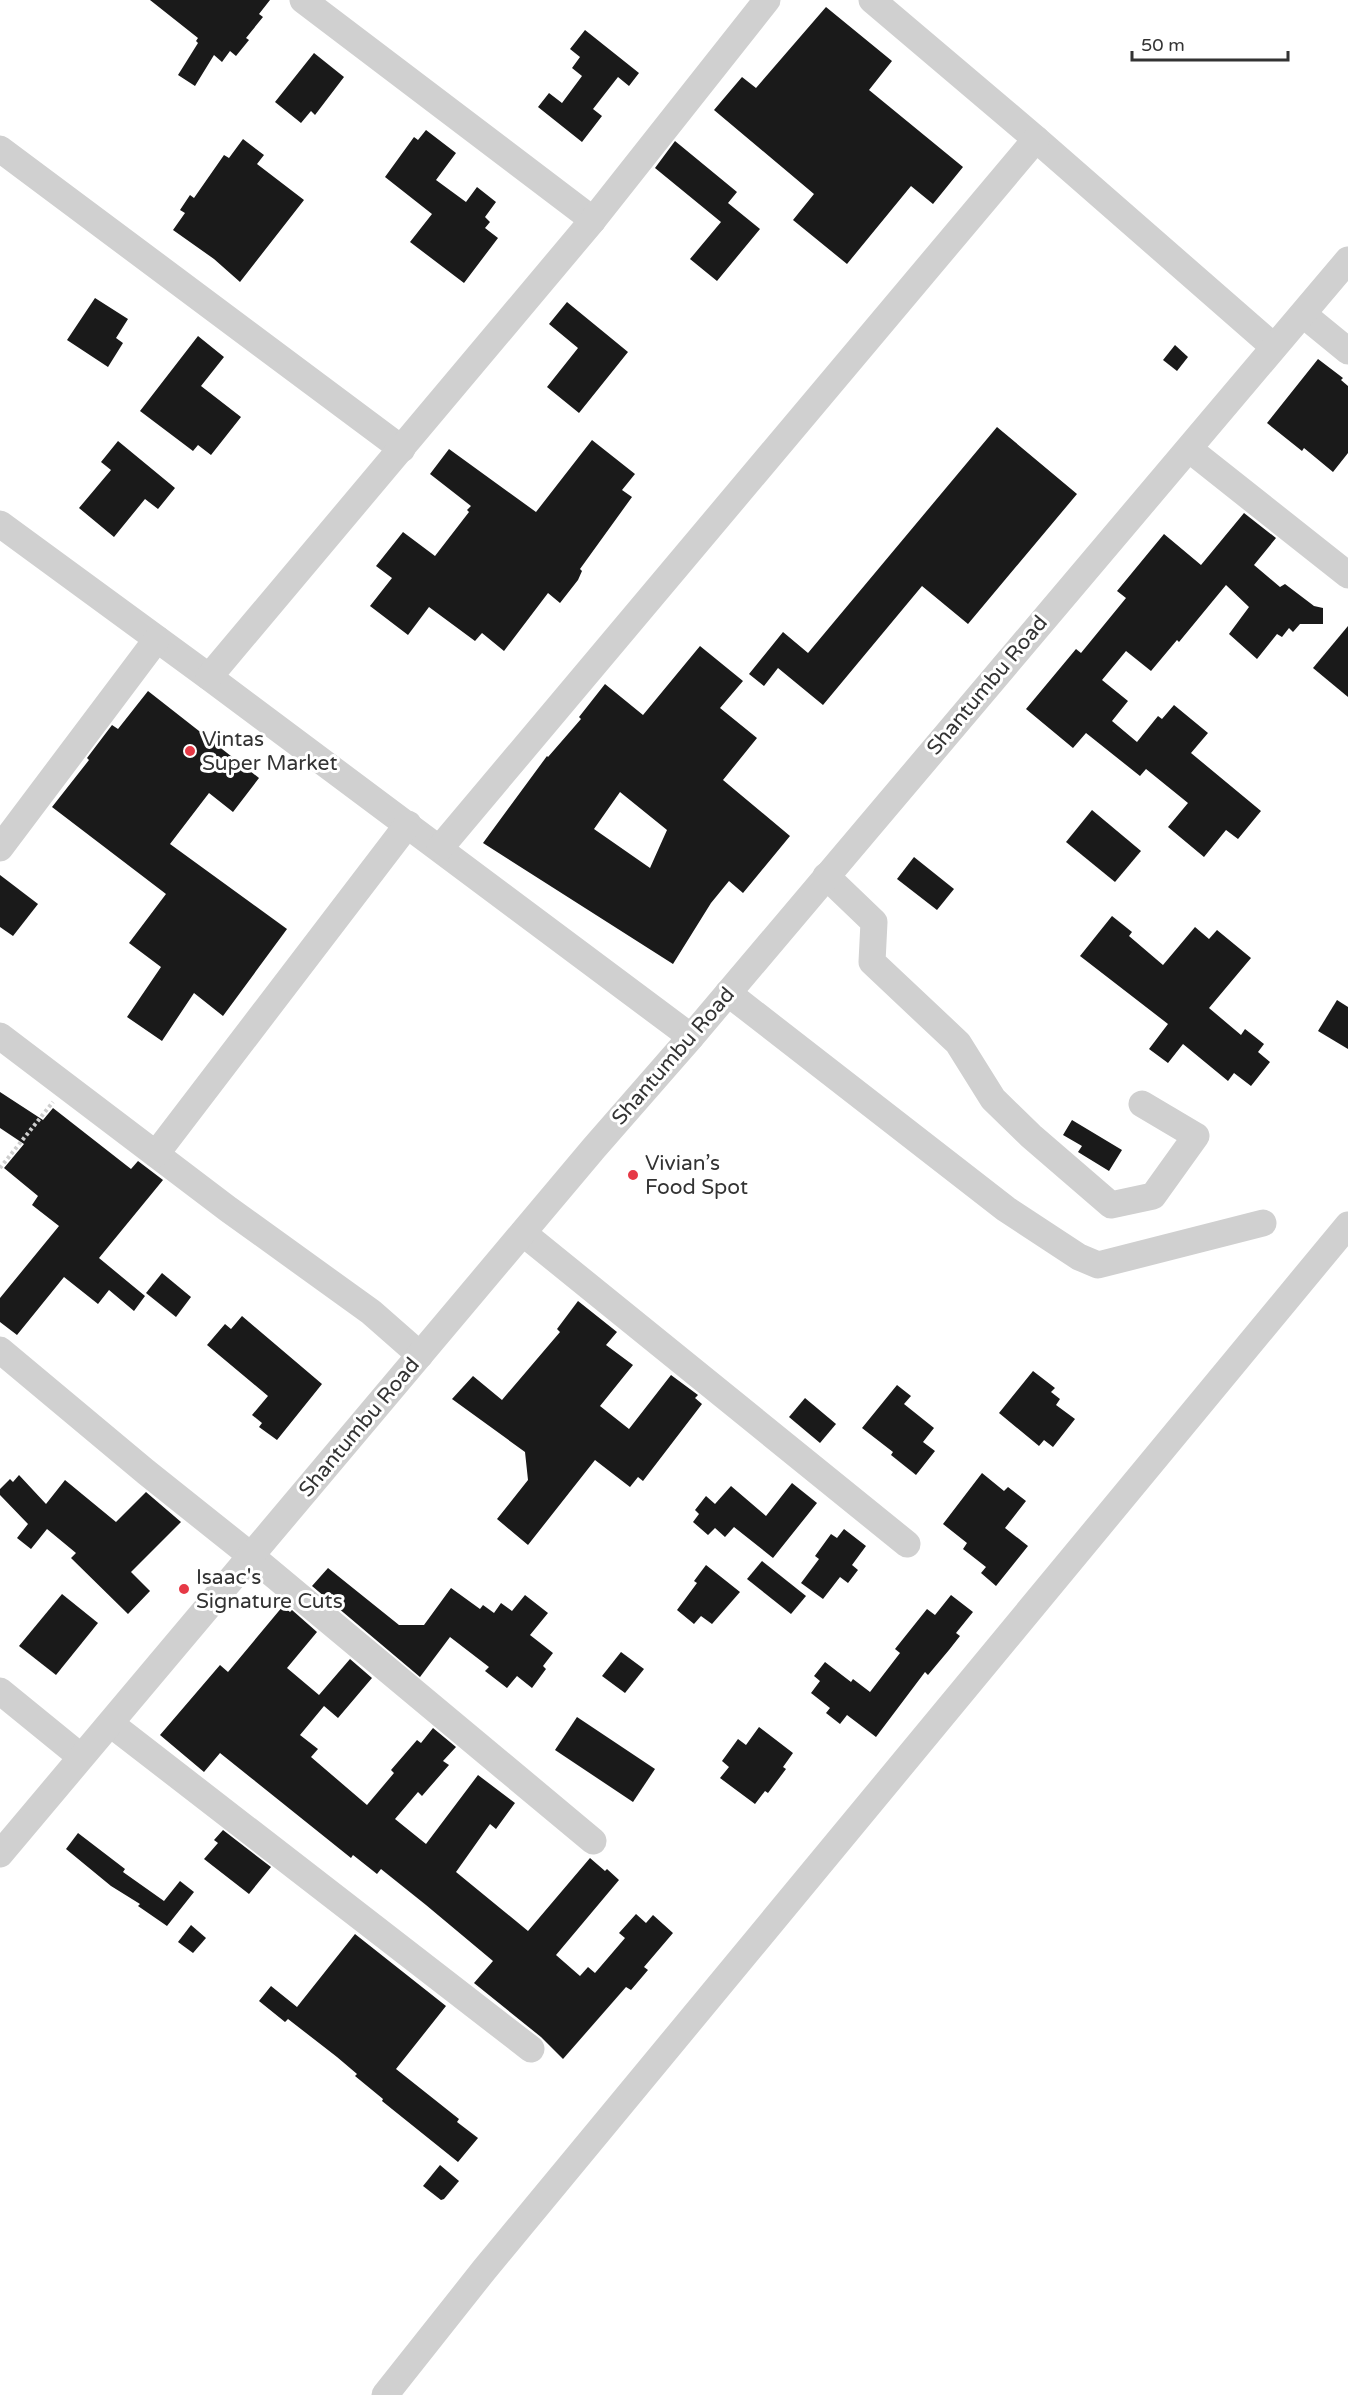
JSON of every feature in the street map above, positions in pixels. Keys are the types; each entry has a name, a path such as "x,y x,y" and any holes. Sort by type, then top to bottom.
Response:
{"street":[{"path":"303,0 593,220"},
{"path":"209,677 593,220 767,0"},
{"path":"872,0 1036,139 1274,347"},
{"path":"440,848 1036,139"},
{"path":"0,149 402,449"},
{"name":"Shantumbu Road","path":"0,1854 250,1555 692,1037 1274,347 1304,315 1348,260"},
{"path":"1304,315 1348,351"},
{"path":"1189,449 1348,575"},
{"path":"0,524 408,824 692,1037"},
{"path":"0,848 157,639"},
{"path":"156,1154 408,824"},
{"path":"826,876 874,922 872,962 958,1042 993,1099 1031,1136 1111,1205 1153,1196 1196,1136 1142,1104"},
{"path":"728,993 1006,1209 1078,1257 1098,1265 1263,1223"},
{"path":"0,1036 371,1312 420,1355"},
{"path":"385,2395 484,2270 1348,1225"},
{"path":"523,1233 907,1544"},
{"path":"0,1350 593,1841"},
{"path":"0,1691 81,1757"},
{"path":"111,1724 531,2049"}],"path":[{"path":"0,1168 66,1085"}],"building":[{"path":"150,0 270,0 259,14 263,17 246,38 249,40 236,56 230,51 222,62 214,55 195,86 178,75 198,43 196,41 198,38"},
{"path":"826,7 892,61 869,90 963,167 933,204 911,186 847,264 793,220 814,194 714,110 742,77 756,88"},
{"path":"585,30 639,73 629,86 618,77 593,109 602,116 582,142 538,107 549,93 562,103 582,76 572,68 580,57 570,49"},
{"path":"314,53 344,77 315,115 311,111 301,123 275,102"},
{"path":"426,130 456,153 436,180 466,202 477,187 496,202 485,217 490,222 485,228 498,238 464,283 410,242 432,214 385,177 414,137 418,140"},
{"path":"243,139 264,155 257,164 304,200 240,282 214,259 173,230 185,213 180,210 190,195 194,198 224,155 229,158"},
{"path":"675,141 737,192 728,203 760,229 717,281 690,259 721,222 655,168"},
{"path":"95,298 128,319 116,338 123,343 108,367 67,340"},
{"path":"567,302 628,352 579,413 547,387 578,348 549,324"},
{"path":"198,336 224,357 201,386 241,417 211,455 198,445 193,451 140,411"},
{"path":"1175,345 1188,357 1177,371 1163,360"},
{"path":"1318,359 1343,378 1341,380 1348,386 1348,453 1333,472 1304,448 1302,451 1267,423"},
{"path":"997,427 1077,494 968,624 922,586 823,705 778,668 764,686 749,674 783,632 808,653"},
{"path":"592,440 635,474 622,490 632,497 580,569 582,571 578,580 560,603 548,593 504,651 482,633 475,641 429,607 408,635 370,606 392,578 376,566 403,532 435,556 469,512 467,510 471,506 430,474 449,449 536,512"},
{"path":"118,441 175,488 158,509 145,499 114,537 79,508 111,470 101,462"},
{"path":"1244,513 1276,538 1254,565 1280,587 1285,584 1314,606 1323,608 1323,624 1300,624 1293,632 1289,628 1282,637 1277,634 1257,659 1229,634 1249,607 1226,585 1179,642 1177,640 1151,671 1126,651 1102,680 1128,701 1112,721 1137,742 1158,716 1162,719 1174,705 1208,733 1191,753 1261,811 1238,839 1226,830 1204,857 1168,827 1188,803 1146,769 1140,776 1086,733 1073,748 1026,709 1076,649 1081,653 1126,598 1117,591 1164,534 1201,565"},
{"path":"1348,626 1348,697 1313,668"},
{"path":"700,646 743,681 720,708 757,738 723,780 790,836 743,893 729,881 711,903 673,964 483,843 547,756 581,719 579,717 605,684 643,715","holes":["620,792 667,830 650,868 594,829"]},
{"path":"148,691 259,778 233,812 209,793 170,844 287,929 223,1016 194,993 162,1041 127,1017 161,967 129,943 166,894 52,807 89,760 87,758 112,725 118,729"},
{"path":"1092,810 1141,851 1115,882 1066,842"},
{"path":"914,857 954,889 937,910 897,879"},
{"path":"0,875 38,904 13,936 0,927"},
{"path":"1112,916 1132,932 1129,936 1163,965 1195,927 1209,939 1217,930 1251,958 1209,1008 1241,1035 1245,1029 1264,1044 1258,1052 1270,1062 1251,1086 1234,1073 1228,1081 1183,1044 1168,1063 1149,1049 1168,1024 1080,956"},
{"path":"1337,1000 1348,1007 1348,1049 1318,1031"},
{"path":"0,1092 43,1120 53,1108 131,1169 138,1161 163,1180 99,1258 145,1296 134,1311 109,1290 98,1304 64,1277 17,1335 0,1322 0,1298 59,1226 32,1205 38,1196 4,1168 24,1144 0,1128"},
{"path":"1072,1120 1122,1150 1109,1171 1078,1152 1082,1146 1063,1135"},
{"path":"162,1273 191,1297 176,1317 146,1293"},
{"path":"578,1301 617,1332 606,1345 633,1365 600,1406 629,1429 671,1375 698,1395 695,1398 702,1404 643,1481 638,1477 630,1487 595,1460 528,1545 497,1519 528,1480 525,1452 452,1399 473,1376 502,1400 560,1332 557,1329"},
{"path":"242,1316 322,1384 277,1440 259,1427 262,1423 252,1415 268,1396 207,1345 225,1324 231,1329"},
{"path":"1033,1371 1055,1388 1051,1392 1060,1399 1056,1405 1075,1419 1053,1447 1044,1440 1039,1446 999,1413"},
{"path":"897,1385 911,1396 904,1404 934,1428 923,1442 935,1451 916,1475 891,1455 893,1452 862,1428"},
{"path":"805,1398 836,1424 820,1443 789,1417"},
{"path":"982,1473 1004,1491 1008,1487 1026,1501 1005,1528 1028,1546 996,1586 981,1573 986,1567 963,1549 967,1543 943,1524"},
{"path":"19,1475 46,1504 65,1480 116,1522 146,1492 181,1522 131,1572 150,1591 128,1614 71,1558 76,1553 47,1529 31,1549 17,1538 28,1524 0,1495 0,1489 10,1479 13,1482"},
{"path":"792,1483 817,1503 773,1558 734,1527 725,1537 715,1528 708,1535 693,1522 699,1514 695,1510 706,1496 715,1504 731,1486 766,1516"},
{"path":"844,1529 866,1546 852,1565 858,1570 848,1583 840,1577 823,1599 801,1583 819,1559 815,1556 831,1534 837,1538"},
{"path":"762,1561 806,1596 791,1614 747,1579"},
{"path":"706,1565 740,1592 712,1624 701,1616 694,1624 677,1610 697,1583 694,1581"},
{"path":"328,1568 399,1625 424,1625 451,1588 480,1609 483,1605 494,1613 501,1603 512,1611 525,1595 548,1613 530,1635 553,1653 543,1666 546,1669 532,1688 517,1676 507,1688 485,1671 489,1667 450,1637 420,1677 312,1586"},
{"path":"62,1594 98,1623 56,1675 19,1646"},
{"path":"951,1595 973,1612 956,1633 960,1636 928,1675 925,1672 876,1737 847,1715 840,1724 826,1713 830,1708 811,1693 820,1681 814,1676 825,1662 851,1682 853,1679 870,1692 900,1653 895,1649 927,1609 935,1615"},
{"path":"283,1606 290,1612 292,1610 317,1632 287,1668 319,1695 350,1659 372,1678 338,1718 324,1706 300,1735 318,1749 311,1757 367,1805 394,1773 391,1770 417,1740 421,1743 433,1728 456,1747 443,1761 449,1765 422,1796 418,1792 395,1819 426,1844 478,1775 515,1803 496,1829 490,1824 456,1872 528,1931 590,1858 605,1871 607,1869 619,1880 556,1955 580,1976 588,1967 595,1973 625,1938 619,1933 636,1914 646,1923 653,1915 673,1933 644,1967 648,1970 631,1990 626,1987 563,2059 541,2037 474,1983 493,1961 426,1905 381,1869 377,1874 353,1855 351,1858 220,1753 204,1772 160,1735 220,1665 228,1672"},
{"path":"621,1652 644,1669 625,1693 602,1676"},
{"path":"577,1717 655,1769 633,1802 555,1750"},
{"path":"759,1727 793,1753 783,1767 786,1769 768,1793 765,1791 755,1804 720,1778 729,1767 722,1761 738,1739 746,1745"},
{"path":"223,1830 271,1867 249,1894 204,1859 218,1843 214,1840"},
{"path":"78,1833 125,1869 123,1872 164,1901 180,1881 194,1892 167,1926 138,1906 140,1904 111,1886 66,1849"},
{"path":"191,1925 206,1938 193,1953 178,1942"},
{"path":"355,1934 446,2006 396,2069 459,2119 457,2122 478,2138 458,2162 382,2101 383,2099 355,2076 357,2074 337,2057 288,2019 285,2022 259,2001 271,1986 297,2007"},
{"path":"440,2165 459,2181 441,2200 423,2186"}],"place":[{"name":"Vintas Super Market","path":"190,751"},
{"name":"Vivian’s Food Spot","path":"633,1175"},
{"name":"Isaac's Signature Cuts","path":"184,1589"}]}
